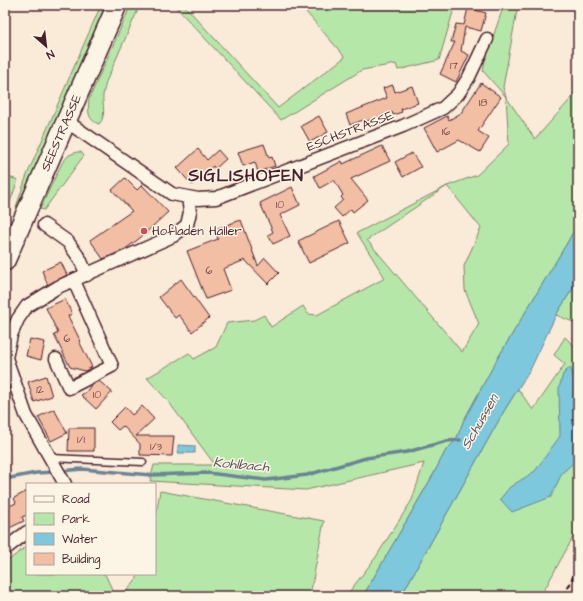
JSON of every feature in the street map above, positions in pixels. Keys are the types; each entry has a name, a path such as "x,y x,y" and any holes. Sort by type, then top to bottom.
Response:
{"main road":[{"name":"SEESTRASSE","path":"5,261 117,5"}],"street":[{"name":"ESCHSTRASSE","path":"66,121 172,194 198,199 216,198 403,126 443,108 458,94 469,77 487,39"},
{"path":"63,481 26,415 5,358 11,335 27,306 58,287 173,236 187,225 190,212 188,198"},
{"path":"44,225 68,242 80,259 87,275"},
{"path":"56,359 69,388 112,366 74,281"},
{"path":"5,550 26,533"}],"lane":[{"path":"52,461 143,462"}],"green space":[{"path":"101,5 108,5 16,207 27,175"},
{"path":"131,5 140,5 106,82 103,95 104,114 99,124 90,117 89,99"},
{"path":"174,5 184,5 278,108 345,57 300,5 455,5 439,60 398,70 396,64 362,70 281,120"},
{"path":"504,5 518,5 503,87 506,97 483,71 485,60"},
{"path":"578,91 578,223 496,361 463,422 456,440 446,450 363,596 346,596 376,557 412,500 424,463 306,490 150,481 154,465 215,465 168,401 147,378 189,353 194,359 216,347 227,323 254,320 264,315 271,327 303,306 308,314 317,315 385,278 357,233 447,186 477,175 509,144 506,97 535,139","holes":["447,186 481,228 464,266 465,290 479,324 462,352 367,240"]},
{"path":"81,152 84,156 44,210 40,209 62,163 69,155"},
{"path":"5,176 18,180 6,213 5,213"},
{"path":"578,280 578,324 556,315"},
{"path":"565,337 578,350 578,528 541,596 401,596 504,411 518,389 533,410 565,364 554,355"},
{"path":"160,491 324,521 310,596 123,596 139,575 156,575 156,515"},
{"path":"26,547 26,575 105,575 115,596 5,596 5,563"}],"water":[{"name":"Schussen","path":"578,223 578,280 556,315 531,368 504,411 401,596 363,596 446,450 456,440 463,422 496,361"},
{"path":"570,367 578,388 578,459 562,473 551,497 512,512 500,499 510,487 535,471 560,436 559,388 563,374"},
{"path":"178,445 195,446 195,453 178,453"}],"building":[{"path":"468,8 486,13 481,31 465,27 461,51 469,55 456,82 440,74 455,42 451,42 456,24 464,25"},
{"path":"481,83 501,97 478,131 489,138 480,152 459,140 437,152 424,128 447,116 449,120 461,113"},
{"path":"393,85 395,92 412,86 418,103 401,109 402,112 393,115 392,112 364,122 363,120 350,125 346,114 387,98 383,88"},
{"path":"319,116 328,132 310,142 301,126"},
{"path":"264,144 269,158 272,157 275,166 258,172 255,162 243,166 238,152"},
{"path":"382,146 390,161 351,179 368,200 353,212 351,209 342,217 334,208 343,200 341,197 343,195 334,180 320,188 314,176 342,161 343,164"},
{"path":"198,149 207,160 218,150 226,159 215,169 213,166 192,185 177,168"},
{"path":"412,153 421,167 403,177 395,162"},
{"path":"125,178 137,190 142,185 168,212 140,238 124,250 103,259 90,240 132,211 112,190"},
{"path":"292,187 300,205 280,215 290,236 273,244 268,235 273,232 260,203"},
{"path":"241,220 258,266 265,258 279,273 268,284 245,260 223,269 231,290 206,299 187,251 218,239 215,229"},
{"path":"339,221 350,243 309,263 298,241"},
{"path":"61,262 67,275 48,285 42,271"},
{"path":"181,279 209,318 192,332 179,315 175,318 159,297"},
{"path":"65,299 72,314 68,316 92,367 85,371 70,367 54,335 58,333 46,308"},
{"path":"30,339 45,342 41,360 26,356"},
{"path":"46,376 52,396 34,402 28,382"},
{"path":"99,381 112,392 96,409 81,395 86,392 92,384"},
{"path":"142,406 154,419 136,436 174,436 172,456 140,455 140,444 123,426 118,430 110,422 125,407 132,415"},
{"path":"54,409 67,433 51,441 38,417"},
{"path":"69,428 94,428 94,451 68,451"},
{"path":"26,492 26,515 22,517 24,521 5,530 5,508 16,503 14,498"}],"waterway":[{"name":"Kohlbach","path":"61,471 82,469 151,475 208,473 266,480 307,475 366,458 407,452 447,441 460,440"},
{"name":"Kohlbach","path":"5,479 36,473 55,472"}],"railway":[{"path":"563,596 578,569"},
{"path":"571,596 578,584"}],"place":[{"name":"Hofladen Haller","path":"144,231"}],"district":[{"name":"SIGLISHOFEN","path":"246,176"}]}
